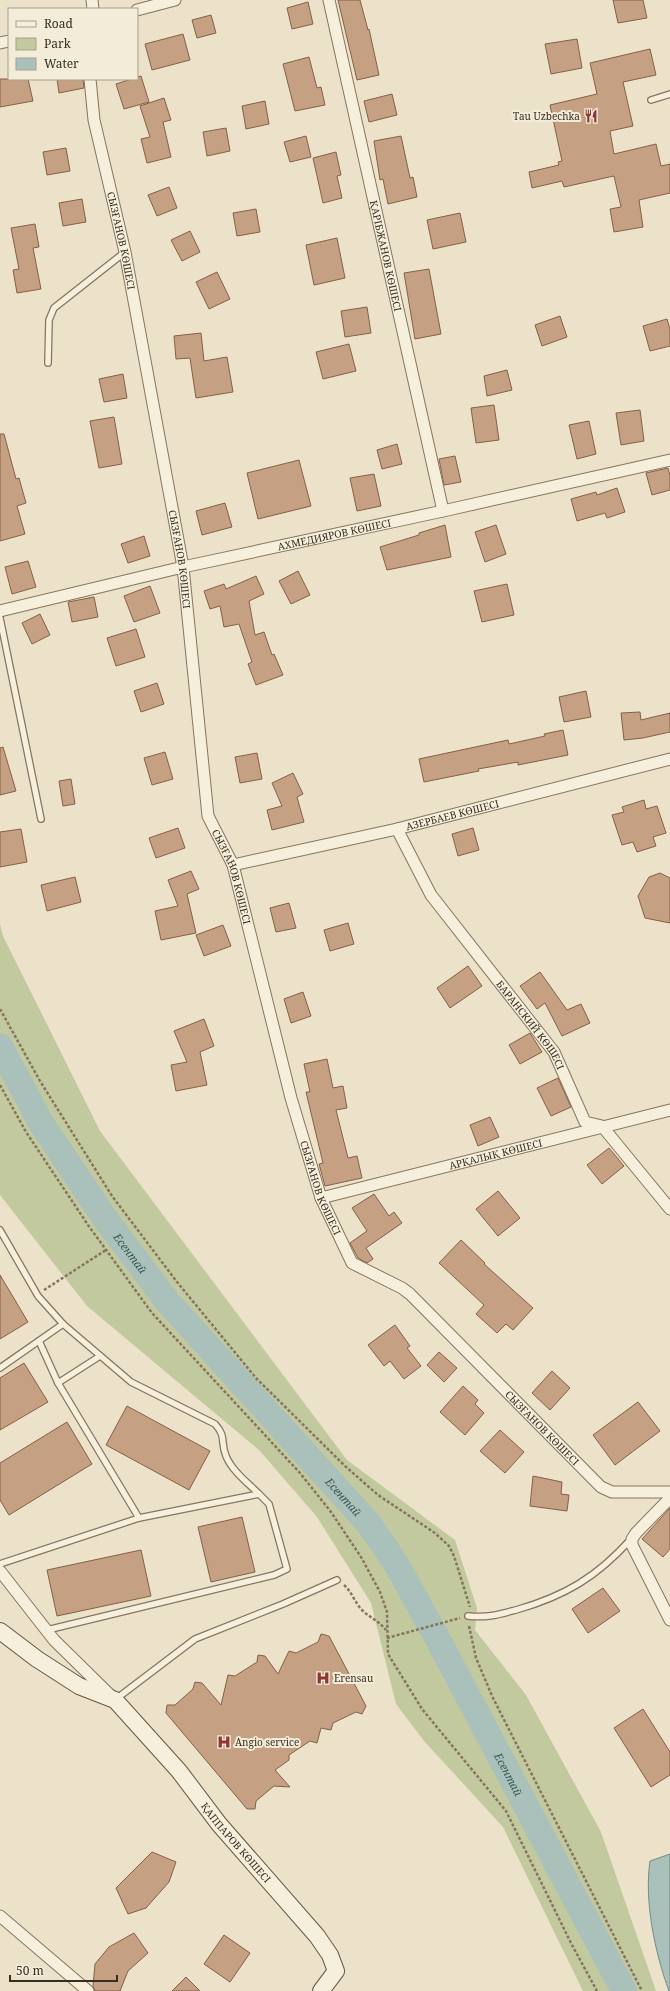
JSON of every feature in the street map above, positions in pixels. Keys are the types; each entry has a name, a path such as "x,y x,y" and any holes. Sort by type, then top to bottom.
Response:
{"street":[{"path":"138,10 175,0"},
{"name":"ҚАРІБЖАНОВ КӨШЕСІ","path":"329,0 443,511"},
{"name":"СЫЗҒАНОВ КӨШЕСІ","path":"90,80 94,120 125,252 183,566 208,816 233,865 291,1098 320,1198 352,1263 402,1288 410,1294 602,1486 612,1492 670,1492"},
{"name":"АХМЕДИЯРОВ КӨШЕСІ","path":"0,611 183,566 443,511 670,460"},
{"name":"АЗЕРБАЕВ КӨШЕСІ","path":"233,865 398,829 670,759"},
{"name":"БАРАНСКИЙ КӨШЕСІ","path":"398,829 432,895 554,1052 585,1122 602,1126"},
{"name":"АРҚАЛЫҚ КӨШЕСІ","path":"320,1198 670,1110"},
{"path":"602,1126 670,1209"},
{"path":"670,1498 632,1539 632,1545 670,1620"},
{"name":"ҚАППАРОВ КӨШЕСІ","path":"0,1571 54,1640 115,1700 179,1771 220,1824 317,1936 330,1955 336,1971 321,1991"},
{"name":"ҚАППАРОВ КӨШЕСІ","path":"0,1632 37,1659 79,1686 115,1700"},
{"path":"0,1916 88,1991"}],"lane":[{"path":"652,100 670,94"},
{"path":"48,364 49,320 54,308 125,252"},
{"path":"0,618 41,819"},
{"path":"0,1230 38,1296 63,1324 131,1382 215,1424 222,1432 226,1455 232,1466 269,1504 287,1569 274,1575 47,1630"},
{"path":"0,1368 63,1324"},
{"path":"39,1341 58,1383 139,1518"},
{"path":"58,1383 100,1356"},
{"path":"0,1564 139,1518 259,1494"},
{"path":"468,1616 485,1618 550,1599 596,1573 632,1539"},
{"path":"115,1700 195,1639 283,1604 337,1580"}],"path":[{"path":"0,1009 40,1081 112,1196 176,1282 256,1378 378,1495 435,1533 449,1546 454,1556 470,1606 468,1616 469,1634 476,1658 493,1698 642,1991"},
{"path":"0,1085 26,1132 106,1250 152,1313 300,1473 331,1512 361,1557 380,1592 387,1612 388,1654 422,1709 506,1811 572,1946 596,1991"},
{"path":"38,1296 106,1250"},
{"path":"337,1580 349,1590 362,1610 378,1620 387,1631"},
{"path":"387,1638 450,1621"}],"green space":[{"path":"0,924 3,936 100,1131 347,1460 455,1540 477,1608 475,1630 526,1695 601,1832 656,1991 583,1991 503,1827 424,1741 396,1704 371,1603 317,1517 259,1450 87,1306 0,1195"}],"water":[{"path":"670,1854 669,1991 655,1944 648,1893 650,1861"}],"building":[{"path":"338,0 360,0 368,30 369,29 379,75 357,80"},
{"path":"613,0 643,0 647,18 618,23"},
{"path":"308,2 313,24 292,29 287,8"},
{"path":"211,15 216,33 197,38 192,20"},
{"path":"183,34 190,60 152,70 145,44"},
{"path":"577,39 582,68 551,74 545,44"},
{"path":"650,49 656,75 623,82 633,126 610,131 614,154 656,144 661,166 670,164 670,193 639,200 643,227 614,232 610,209 621,207 614,176 564,187 562,181 532,188 529,172 559,165 558,162 562,161 550,105 597,94 590,63"},
{"path":"309,57 317,88 321,87 325,105 295,111 283,64"},
{"path":"141,76 149,102 124,109 116,84 128,80 138,80 138,77"},
{"path":"0,79 28,80 33,101 0,107"},
{"path":"57,80 83,80 84,88 59,93"},
{"path":"392,94 397,115 369,122 364,101"},
{"path":"164,98 171,120 163,122 171,157 147,163 141,139 150,137 140,106"},
{"path":"265,101 269,124 246,129 242,106"},
{"path":"226,128 230,151 207,156 203,132"},
{"path":"306,136 311,157 290,162 284,142"},
{"path":"401,136 410,178 413,177 417,197 388,204 383,179 380,180 374,141"},
{"path":"66,148 70,171 47,175 43,152"},
{"path":"336,152 341,175 337,176 342,198 323,203 313,158"},
{"path":"169,187 177,208 157,216 148,195"},
{"path":"82,199 86,222 63,226 59,203"},
{"path":"256,209 260,232 237,236 233,213"},
{"path":"460,213 466,242 433,249 427,220"},
{"path":"35,224 39,247 33,248 41,289 17,293 13,270 19,269 11,228"},
{"path":"190,231 200,252 182,261 171,240"},
{"path":"337,238 345,278 314,285 306,245"},
{"path":"429,269 441,334 415,339 404,273"},
{"path":"217,272 230,299 209,309 196,282"},
{"path":"367,307 371,333 345,337 341,311"},
{"path":"560,316 567,337 542,346 535,325"},
{"path":"667,319 670,329 670,346 650,351 643,326"},
{"path":"201,333 204,361 227,357 233,392 196,398 190,358 176,359 174,336"},
{"path":"349,344 356,371 323,379 316,352"},
{"path":"507,370 512,390 487,396 484,376"},
{"path":"123,374 127,398 104,402 99,379"},
{"path":"494,405 499,440 476,443 471,408"},
{"path":"640,410 644,441 621,445 616,413"},
{"path":"114,417 122,464 99,468 90,421"},
{"path":"589,421 596,454 577,459 569,425"},
{"path":"0,434 4,434 16,479 19,478 26,503 17,506 25,534 0,541"},
{"path":"397,444 402,464 382,469 377,450"},
{"path":"455,456 461,482 444,485 439,459"},
{"path":"299,460 311,506 258,519 247,473"},
{"path":"668,468 670,476 670,490 652,495 646,473"},
{"path":"374,474 381,506 357,511 350,478"},
{"path":"617,488 625,512 607,518 605,513 577,521 571,499 596,492 597,495"},
{"path":"225,503 232,527 202,535 196,511"},
{"path":"445,525 451,557 387,570 380,547"},
{"path":"496,525 506,554 485,562 475,532"},
{"path":"144,536 150,556 128,563 121,544"},
{"path":"28,561 36,587 12,594 5,567"},
{"path":"298,571 310,595 291,604 279,581"},
{"path":"256,576 264,594 249,601 255,635 264,632 272,655 274,654 283,675 256,685 248,664 252,662 239,624 224,627 220,606 210,609 204,591 224,584 226,589"},
{"path":"507,584 514,615 482,622 474,591"},
{"path":"150,586 160,613 134,622 124,596"},
{"path":"94,597 98,617 72,622 68,602"},
{"path":"40,614 50,635 32,644 22,623"},
{"path":"136,629 145,657 116,666 107,638"},
{"path":"157,683 164,704 141,712 134,691"},
{"path":"586,691 591,717 564,722 559,697"},
{"path":"640,712 641,720 670,713 670,732 643,738 624,740 621,713"},
{"path":"563,730 568,755 518,765 518,762 478,769 479,771 424,782 419,759 508,740 509,744 545,736 544,734"},
{"path":"3,747 16,791 0,795 0,748"},
{"path":"165,752 173,779 152,785 144,758"},
{"path":"257,753 262,779 240,783 235,757"},
{"path":"293,773 303,794 297,797 304,822 272,830 267,810 282,806 272,783"},
{"path":"71,779 75,804 63,806 59,781"},
{"path":"644,800 646,809 657,806 666,833 653,837 656,846 637,852 633,842 622,845 612,815 624,812 622,807"},
{"path":"178,828 185,848 156,858 149,838"},
{"path":"473,828 479,850 458,856 452,834"},
{"path":"21,829 27,862 0,867 0,832"},
{"path":"191,871 199,889 187,894 196,933 161,940 155,911 178,906 168,880"},
{"path":"660,873 670,878 670,923 645,918 638,896 649,877"},
{"path":"75,877 81,902 47,911 41,885"},
{"path":"289,903 296,928 276,932 270,908"},
{"path":"348,923 354,944 330,951 324,930"},
{"path":"223,925 231,946 204,956 196,935"},
{"path":"468,966 482,986 450,1008 437,988"},
{"path":"540,972 567,1010 581,1004 590,1023 562,1036 545,1003 537,1009 520,986"},
{"path":"303,992 311,1016 291,1023 284,999"},
{"path":"204,1019 214,1046 200,1052 207,1085 176,1091 171,1065 187,1062 174,1031"},
{"path":"530,1033 542,1052 520,1064 509,1045"},
{"path":"327,1059 333,1088 343,1086 347,1108 336,1110 348,1158 357,1156 362,1178 325,1186 319,1164 323,1163 306,1092 310,1092 304,1064"},
{"path":"558,1078 571,1107 551,1116 537,1088"},
{"path":"490,1117 499,1137 478,1146 470,1125"},
{"path":"609,1148 624,1166 602,1184 587,1165"},
{"path":"498,1191 520,1218 498,1236 476,1209"},
{"path":"374,1194 389,1216 394,1212 402,1223 366,1248 373,1259 367,1263 358,1258 350,1243 367,1231 352,1208"},
{"path":"461,1240 485,1263 484,1264 533,1308 513,1330 506,1324 497,1333 476,1314 484,1305 439,1263"},
{"path":"0,1275 28,1322 0,1339"},
{"path":"395,1325 410,1346 407,1348 421,1366 404,1379 390,1361 384,1366 368,1345"},
{"path":"439,1352 457,1368 444,1382 427,1365"},
{"path":"24,1363 48,1402 0,1430 0,1378"},
{"path":"552,1371 570,1388 550,1410 532,1393"},
{"path":"463,1386 478,1400 475,1404 484,1413 465,1435 440,1412"},
{"path":"638,1402 660,1431 615,1465 593,1435"},
{"path":"127,1406 210,1451 189,1490 106,1445"},
{"path":"67,1422 92,1464 9,1515 0,1500 0,1463"},
{"path":"500,1430 524,1452 505,1473 480,1451"},
{"path":"533,1476 562,1482 561,1494 569,1495 567,1511 530,1506"},
{"path":"670,1508 670,1549 663,1557 642,1539"},
{"path":"242,1517 255,1572 211,1582 198,1527"},
{"path":"141,1550 151,1596 57,1616 47,1570"},
{"path":"603,1588 620,1611 588,1633 572,1609"},
{"path":"321,1634 329,1636 366,1706 362,1714 356,1712 333,1723 331,1730 321,1728 317,1743 310,1741 289,1755 289,1760 275,1770 290,1787 274,1786 256,1801 255,1809 247,1809 166,1713 167,1705 175,1705 193,1689 195,1682 202,1683 221,1705 228,1675 235,1676 257,1662 258,1655 265,1656 278,1674 289,1651 296,1653 318,1642"},
{"path":"643,1709 670,1752 670,1775 651,1787 614,1728"},
{"path":"152,1852 176,1862 169,1882 146,1908 128,1914 116,1888"},
{"path":"134,1933 148,1953 128,1971 120,1991 95,1991 93,1986 95,1964 109,1947"},
{"path":"224,1935 250,1953 230,1982 204,1964"},
{"path":"186,1977 200,1991 172,1991"}],"waterway":[{"name":"Есентай","path":"0,1046 41,1123 104,1217 167,1301 369,1524 395,1562 435,1634 624,1991"}],"place":[{"name":"Tau Uzbechka","path":"591,116"},
{"name":"Erensau","path":"323,1678"},
{"name":"Angio service","path":"224,1742"}]}
